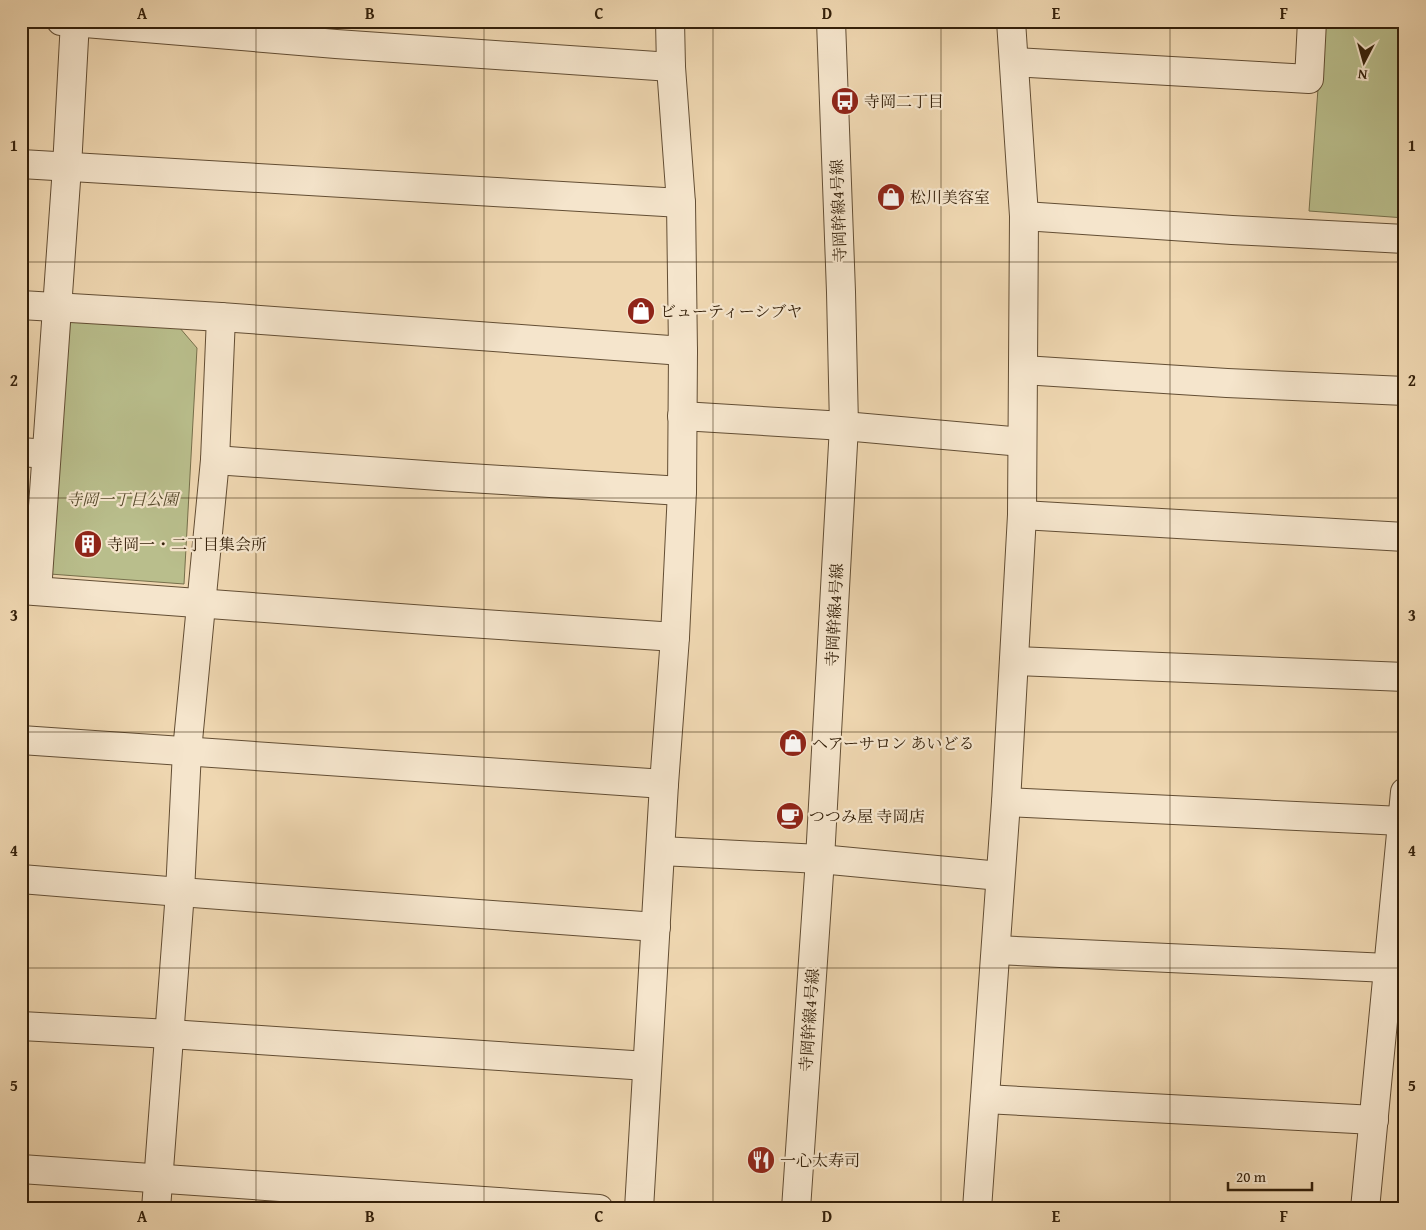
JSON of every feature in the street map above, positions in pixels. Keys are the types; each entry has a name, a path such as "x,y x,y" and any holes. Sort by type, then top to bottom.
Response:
{"street":[{"path":"639,1209 664,784 675,637 682,491 681,203 671,67 670,21"},
{"name":"寺岡幹線4号線","path":"796,1209 820,858 844,426 831,21"},
{"path":"977,1209 1006,802 1022,515 1024,216 1011,21"},
{"path":"1014,62 1309,79 1312,21"},
{"path":"671,67 336,44 70,22 67,167 56,307 34,454 29,590 675,637"},
{"path":"21,164 681,203"},
{"path":"1024,216 1405,239"},
{"path":"21,305 221,317 683,351"},
{"path":"156,1209 180,892 187,751 215,460 221,317"},
{"path":"1023,370 1227,383 1405,391"},
{"path":"682,416 844,426 1022,442"},
{"path":"215,460 682,491"},
{"path":"1022,515 1405,537"},
{"path":"1014,660 1405,677"},
{"path":"21,740 664,784"},
{"path":"1365,1209 1405,792"},
{"path":"1006,802 1402,821"},
{"path":"661,851 820,858 1000,876"},
{"path":"21,879 656,927"},
{"path":"996,950 1388,968"},
{"path":"21,1026 170,1034 648,1066"},
{"path":"985,1099 1374,1120"},
{"path":"21,1169 599,1209"}],"green space":[{"path":"1323,21 1405,21 1405,218 1309,211"},
{"name":"寺岡一丁目公園","path":"66,320 179,327 197,348 184,584 50,574"}],"place":[{"name":"寺岡二丁目","path":"845,101"},
{"name":"松川美容室","path":"891,197"},
{"name":"ビューティーシブヤ","path":"641,311"},
{"name":"寺岡一・二丁目集会所","path":"88,544"},
{"name":"ヘアーサロン あいどる","path":"793,743"},
{"name":"つつみ屋 寺岡店","path":"790,816"},
{"name":"一心太寿司","path":"761,1160"}]}
